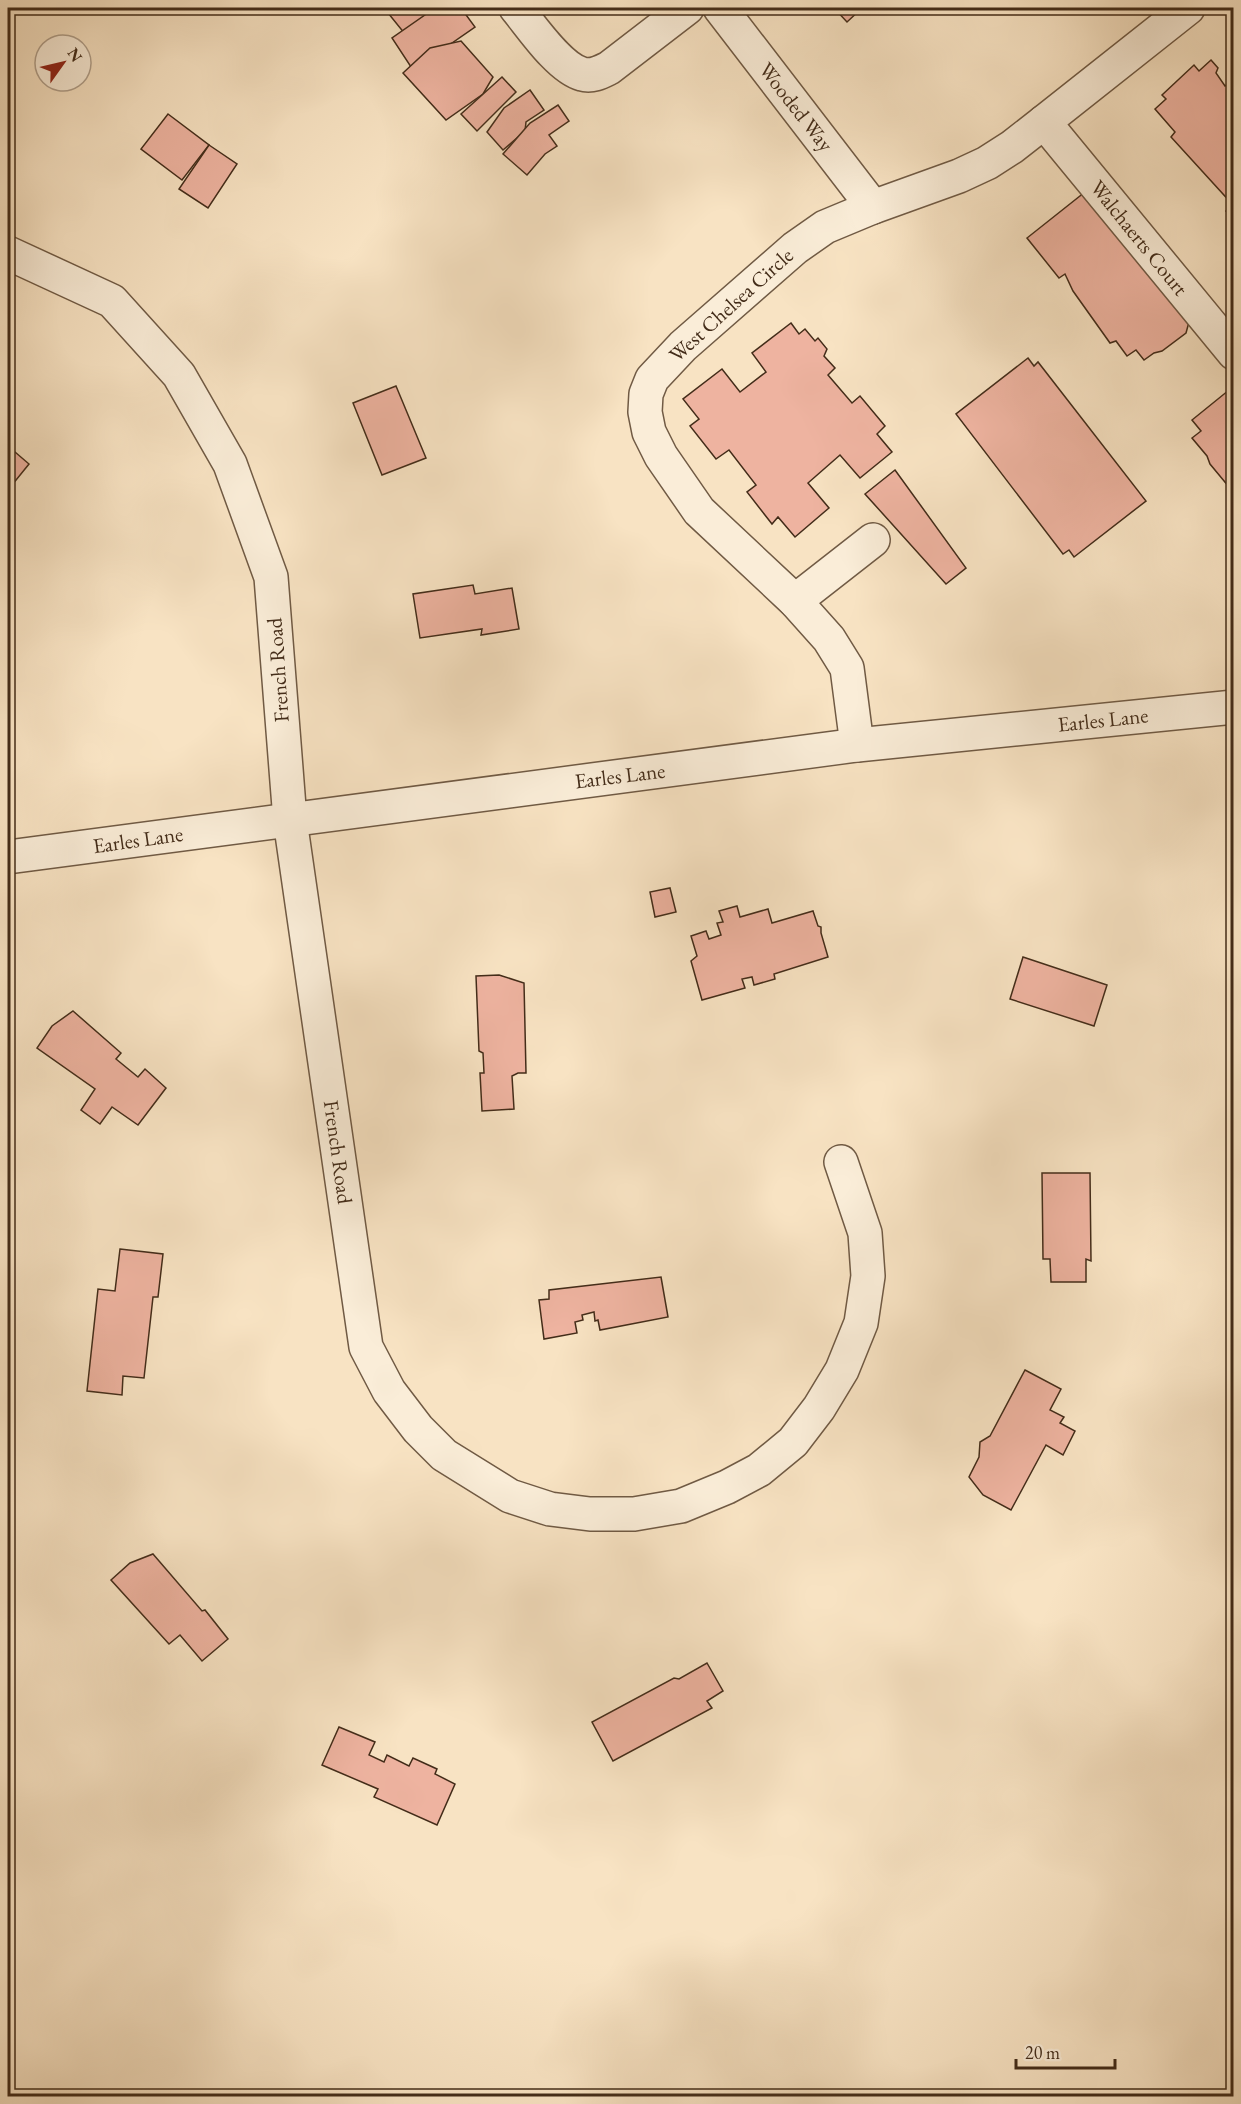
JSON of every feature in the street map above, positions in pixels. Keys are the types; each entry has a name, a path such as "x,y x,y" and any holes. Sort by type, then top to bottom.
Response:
{"street":[{"path":"516,8 553,54 582,74 596,74 609,68 687,8"},
{"name":"Wooded Way","path":"720,8 873,207"},
{"name":"West Chelsea Circle","path":"857,745 847,668 829,639 795,601 699,511 680,486 649,432 645,412 646,394 652,379 683,346 795,248 825,227 959,176 987,163 1012,147 1188,8"},
{"name":"Walchaerts Court","path":"1044,122 1233,353"},
{"name":"French Road","path":"8,253 112,301 179,375 230,464 271,577 290,820 366,1347 389,1391 418,1429 444,1455 510,1496 550,1509 590,1514 634,1514 681,1506 727,1487 759,1470 793,1442 819,1408 842,1370 861,1323 868,1276 865,1233 841,1162"},
{"path":"795,601 873,540"},
{"name":"Earles Lane","path":"8,857 857,745 1233,707"}],"building":[{"path":"384,8 439,8 405,34"},
{"path":"435,8 461,8 475,27 413,70 392,38"},
{"path":"834,8 862,8 847,22"},
{"path":"461,41 493,77 483,94 446,120 403,73 430,48"},
{"path":"1211,60 1218,68 1216,73 1225,86 1232,82 1234,84 1234,219 1226,211 1233,205 1171,137 1175,132 1155,109 1166,99 1162,95 1194,65 1199,71"},
{"path":"502,77 516,92 477,131 461,114"},
{"path":"530,90 544,110 526,122 525,131 503,150 487,132 504,108"},
{"path":"558,105 569,121 549,135 557,146 545,154 527,175 503,154 530,123"},
{"path":"168,114 209,145 182,180 141,149"},
{"path":"209,145 237,164 208,208 179,189"},
{"path":"1085,192 1189,322 1186,333 1162,351 1144,360 1136,350 1127,356 1116,341 1110,343 1073,291 1065,274 1059,278 1027,238"},
{"path":"791,323 799,334 805,329 815,341 818,338 827,349 824,356 835,368 828,375 852,403 860,396 885,426 877,434 892,452 860,478 840,455 808,483 829,508 795,537 778,517 772,524 747,492 756,485 729,450 716,459 690,426 699,419 683,399 722,369 740,392 766,372 752,353"},
{"path":"1028,358 1034,366 1038,362 1146,501 1074,557 1069,550 1063,554 956,414"},
{"path":"396,386 426,458 382,475 353,403"},
{"path":"1234,386 1234,493 1192,438 1201,431 1192,420"},
{"path":"8,446 29,464 8,490"},
{"path":"895,470 966,568 946,584 865,494"},
{"path":"473,585 475,594 512,588 519,629 481,635 482,629 420,638 413,594"},
{"path":"670,888 676,912 655,917 650,892"},
{"path":"737,906 740,917 768,909 772,923 813,911 818,926 821,927 828,957 774,974 775,979 754,985 752,977 742,979 745,988 702,1000 691,961 697,956 691,936 706,931 709,939 721,935 717,923 723,922 719,911"},
{"path":"1023,957 1107,985 1094,1026 1010,999"},
{"path":"499,975 524,983 526,1073 512,1076 514,1109 482,1111 480,1073 484,1073 483,1053 479,1051 476,976"},
{"path":"73,1011 121,1053 116,1059 138,1077 145,1069 166,1088 138,1125 112,1107 100,1124 81,1110 95,1089 37,1048 52,1026"},
{"path":"1042,1173 1090,1173 1091,1261 1086,1259 1086,1282 1051,1282 1050,1259 1043,1259"},
{"path":"120,1249 163,1254 158,1297 153,1297 144,1378 123,1376 122,1395 87,1391 98,1289 115,1291"},
{"path":"661,1277 668,1317 600,1330 598,1320 595,1321 594,1312 582,1315 583,1320 575,1322 577,1333 544,1339 539,1300 549,1299 549,1290"},
{"path":"1025,1370 1061,1389 1050,1410 1064,1417 1060,1423 1075,1431 1063,1455 1046,1445 1011,1510 983,1495 969,1477 979,1457 980,1442 990,1436"},
{"path":"153,1554 202,1611 205,1610 228,1639 202,1661 180,1635 169,1644 111,1580 130,1563"},
{"path":"707,1663 723,1691 707,1701 712,1708 613,1761 592,1722"},
{"path":"339,1727 375,1742 369,1755 384,1762 387,1755 409,1766 413,1758 437,1769 435,1774 455,1784 437,1825 374,1797 378,1789 322,1765"}]}
